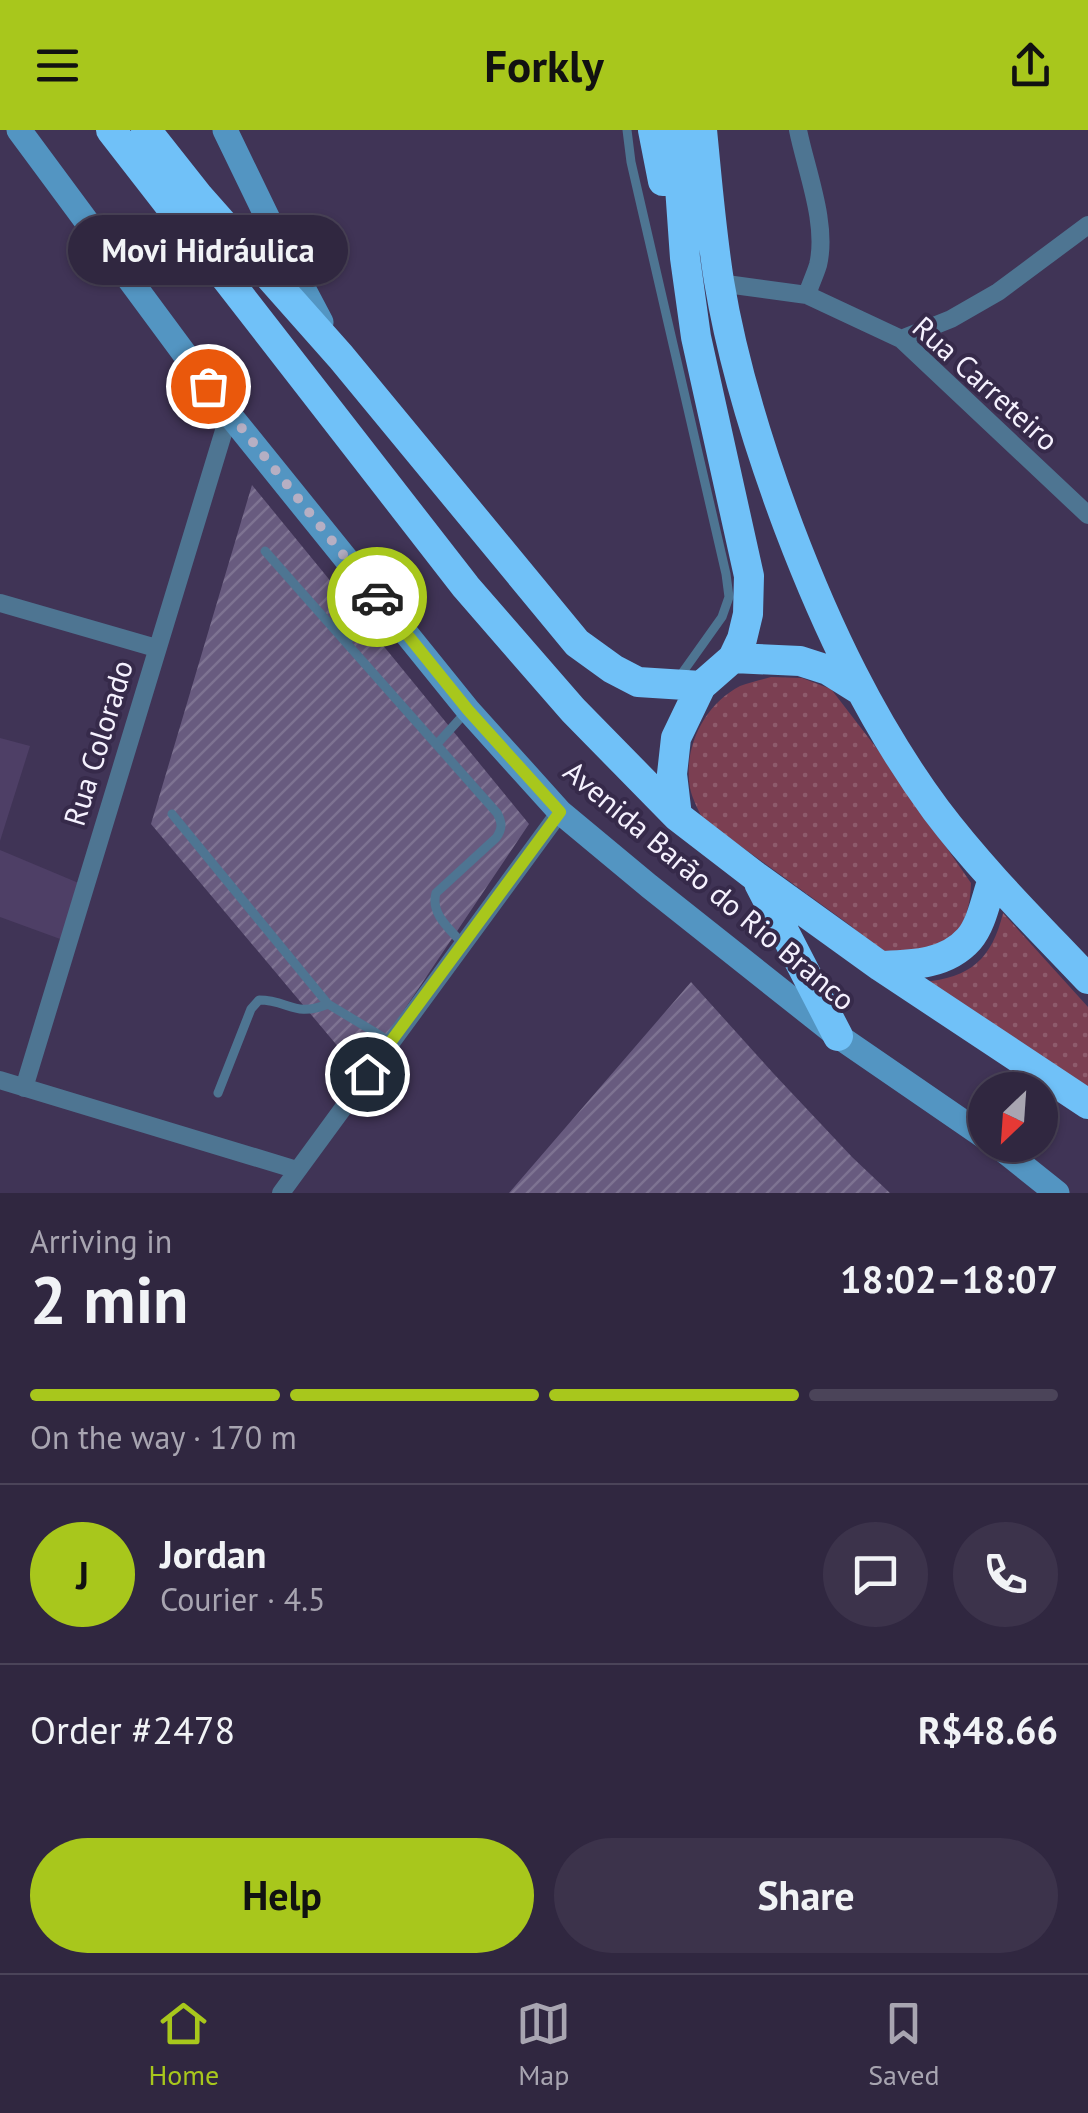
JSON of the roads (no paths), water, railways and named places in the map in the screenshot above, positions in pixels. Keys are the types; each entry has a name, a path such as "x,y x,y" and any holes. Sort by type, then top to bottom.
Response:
{"highway":[{"path":"112,130 466,587 574,710 677,816 880,966 1088,1104"},
{"path":"146,130 199,197 341,357 576,643 638,682 687,686 733,658 800,660 828,670 860,690"},
{"path":"653,130 749,576 748,614 733,658"},
{"path":"676,130 685,258 696,337"},
{"path":"702,130 720,282 747,409 816,597 860,690 936,810 992,879 1088,979"},
{"path":"677,816 672,774 687,686"},
{"path":"755,876 838,1036"},
{"path":"880,966 938,960 970,938 992,879"}],"street":[{"name":"Avenida Barão do Rio Branco","path":"19,130 229,414 468,710 560,812 838,1036 968,1125"},
{"path":"798,130 820,242 818,263 806,295"},
{"path":"230,133 283,250 341,357"},
{"path":"901,339 951,319 998,292 1088,224"},
{"name":"Rua Carreteiro","path":"720,282 806,295 901,339 1088,515"},
{"name":"Rua Colorado","path":"24,1088 229,414"},
{"path":"0,603 156,648"},
{"path":"281,1193 560,812"},
{"path":"0,1080 297,1170"},
{"path":"1018,1162 1057,1193"}],"lane":[{"path":"626,130 729,596 687,686"},
{"path":"265,551 497,812 502,822 496,838 436,894 436,912 463,944"},
{"path":"346,642 382,604"},
{"path":"436,744 468,710"},
{"path":"172,814 328,1004 391,1042"},
{"path":"218,1093 259,1000 300,1011 328,1004"}],"place":[{"name":"Movi Hidráulica","path":"208,386"}]}
